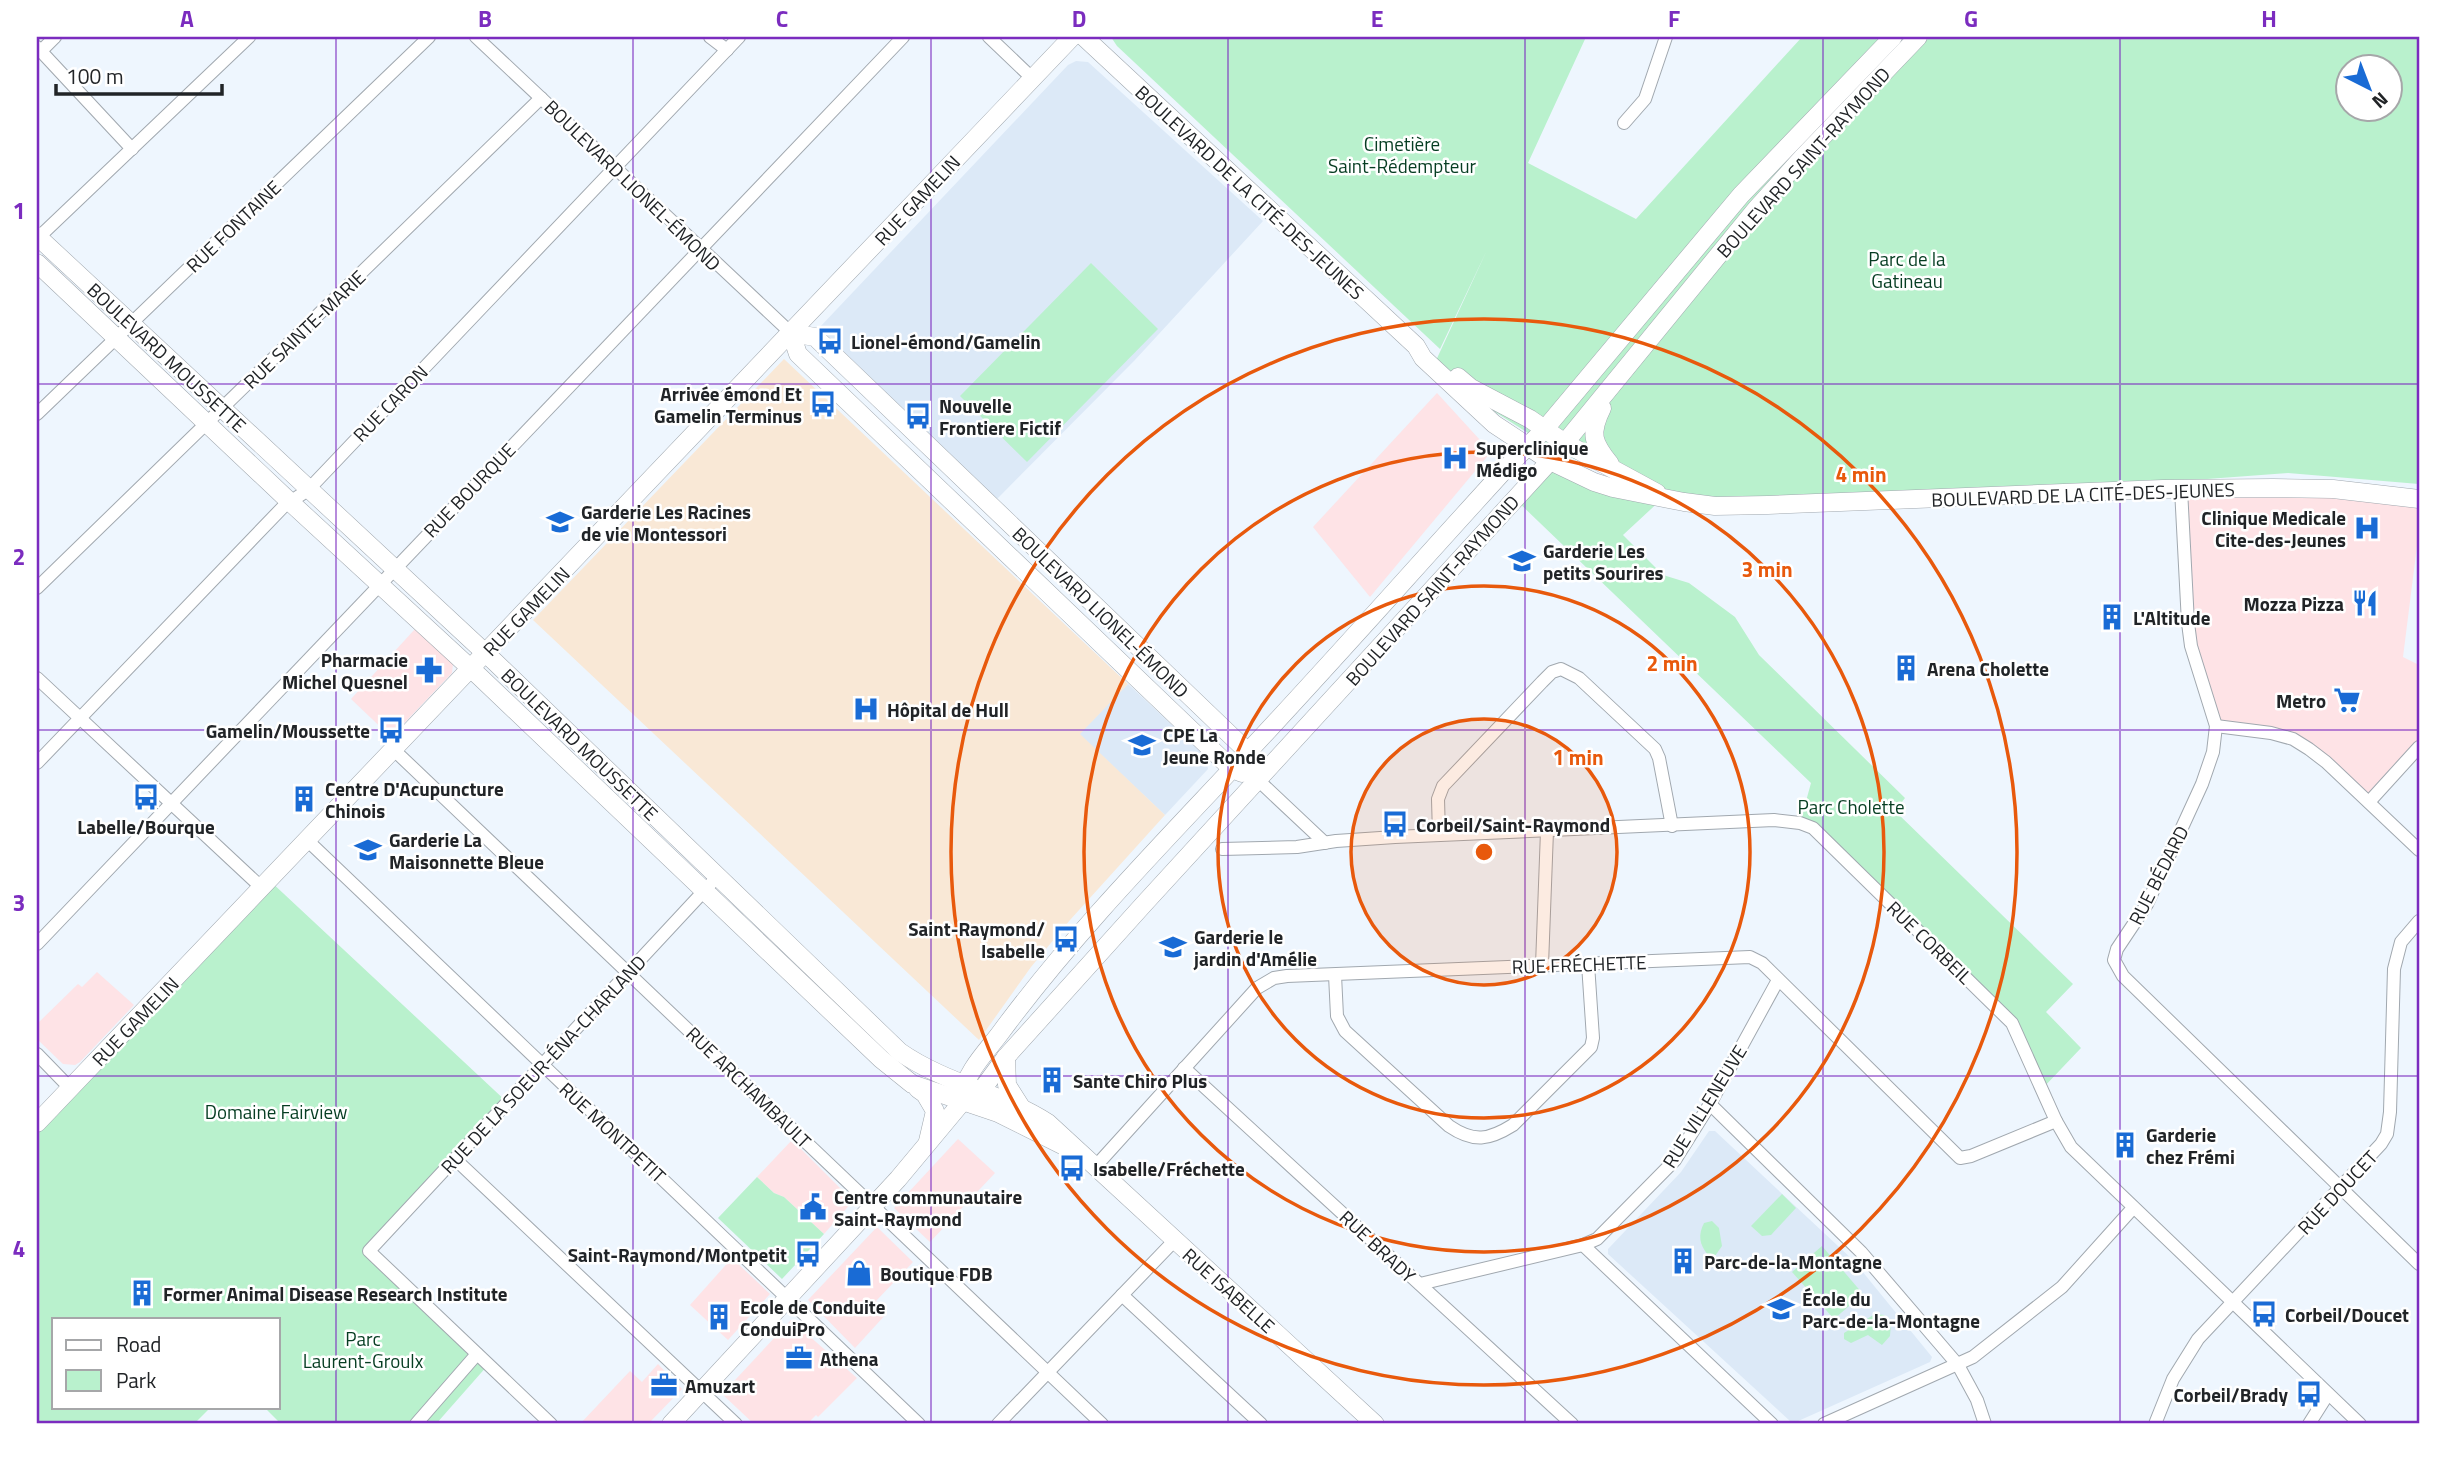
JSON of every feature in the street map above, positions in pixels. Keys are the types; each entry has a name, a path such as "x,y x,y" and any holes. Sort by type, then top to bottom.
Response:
{"street":[{"path":"55,37 39,49 132,149"},
{"path":"37,238 249,37"},
{"name":"RUE FONTAINE","path":"37,414 429,37"},
{"name":"BOULEVARD LIONEL-ÉMOND","path":"476,37 791,333 798,354 1232,769 1258,780"},
{"path":"710,37 726,50"},
{"name":"RUE CARON","path":"37,763 289,501 308,490 739,37"},
{"name":"RUE BOURQUE","path":"37,944 902,37"},
{"path":"989,37 1032,78"},
{"name":"RUE GAMELIN","path":"37,1123 1072,37"},
{"name":"BOULEVARD DE LA CITÉ-DES-JEUNES","path":"1084,37 1416,346 1423,358 1475,408 1527,447 1586,479 1614,488 1715,506 2181,489 2333,489 2419,499"},
{"path":"1624,122 1645,99 1665,37"},
{"name":"BOULEVARD SAINT-RAYMOND","path":"671,1424 927,1144 969,1092 1031,992 1065,950 1544,430 1741,195 1893,37"},
{"name":"BOULEVARD SAINT-RAYMOND","path":"969,1092 1006,1057 1550,461 1757,208 1918,37"},
{"name":"RUE SAINTE-MARIE","path":"37,588 541,98"},
{"name":"BOULEVARD MOUSSETTE","path":"37,238 486,654 880,1059 912,1084 969,1092"},
{"name":"BOULEVARD MOUSSETTE","path":"37,263 471,669 711,884 900,1052 920,1067 969,1092"},
{"name":"BOULEVARD LIONEL-ÉMOND","path":"791,333 815,337 1248,752 1258,780"},
{"name":"BOULEVARD DE LA CITÉ-DES-JEUNES","path":"1416,346 1429,352 1471,388 1530,419 1565,443 1663,497"},
{"path":"1612,467 1597,446 1593,431 1614,386"},
{"name":"RUE BÉDARD","path":"2181,489 2188,623 2191,646 2216,726 2213,752 2205,777 2147,904 2117,949 2115,964 2123,976 2419,1264"},
{"path":"1439,835 1438,799 1443,786 1552,672 1561,668 1579,678 1655,749 1672,826"},
{"path":"37,678 262,888"},
{"path":"2216,726 2271,733 2293,739 2326,762 2419,850"},
{"path":"2369,802 2419,747"},
{"name":"RUE ARCHAMBAULT","path":"394,750 1102,1424"},
{"path":"1258,780 1325,843"},
{"name":"RUE CORBEIL","path":"1222,849 1297,847 1439,835 1774,820 1800,823 1812,828 2012,1023 2056,1121 2071,1147 2360,1424"},
{"path":"1542,965 1547,831"},
{"name":"RUE MONTPETIT","path":"307,840 919,1424"},
{"name":"RUE DE LA SOEUR-ÉNA-CHARLAND","path":"477,1354 369,1251 711,884"},
{"name":"RUE DOUCET","path":"2155,1424 2183,1360 2198,1339 2342,1187 2387,1135 2394,969 2401,942 2419,921"},
{"name":"RUE FRÉCHETTE","path":"1089,1161 1184,1068 1250,994 1265,982 1287,975 1744,956 1762,963 1960,1157 1971,1156 2056,1121"},
{"path":"1335,975 1337,1016 1345,1031 1449,1126 1463,1136 1475,1138 1501,1132 1513,1125 1591,1047 1593,1038 1588,964"},
{"name":"RUE VILLENEUVE","path":"1419,1284 1583,1245 1597,1239 1666,1170 1710,1104 1778,980"},
{"path":"37,1054 71,1088"},
{"path":"1006,1057 1007,1085 1021,1107"},
{"name":"RUE BRADY","path":"1184,1068 1572,1424"},
{"path":"912,1084 925,1094 935,1111 927,1144"},
{"name":"RUE ISABELLE","path":"969,1092 1021,1107 1048,1123 1376,1424"},
{"name":"RUE ISABELLE","path":"969,1092 1089,1161"},
{"path":"1710,1104 1852,1241 1958,1365 1977,1400 1985,1424"},
{"path":"455,1159 736,1424"},
{"path":"1824,1424 1973,1357 2054,1295 2133,1208"},
{"path":"998,1424 1174,1241"},
{"path":"1583,1245 1772,1424"},
{"path":"1122,1295 1261,1424"},
{"path":"416,1424 477,1354 551,1424"},
{"path":"2309,1424 2328,1394"}],"shaded area":[{"path":"1076,61 1088,62 1263,221 1134,361 997,499 819,328 1068,65"},
{"name":"Hôpital de Hull","path":"784,359 1128,684 1080,734 1165,815 1031,967 979,1040 533,620"},
{"path":"1437,393 1491,452 1370,597 1313,527"},
{"path":"2181,489 2419,499 2419,530 2403,657 2419,665 2419,747 2369,802 2293,739 2216,726 2191,646"},
{"path":"415,629 453,664 452,673 391,737 351,699"},
{"name":"CPE La Jeune Ronde","path":"1128,684 1205,756 1208,769 1165,815 1079,734"},
{"path":"97,972 134,1005 80,1062 75,1065 63,1064 37,1039 37,1024 78,984 82,987"},
{"name":"École du Parc-de-la-Montagne","path":"1709,1131 1715,1131 1853,1260 1932,1357 1930,1362 1796,1422 1790,1421 1608,1254 1608,1249 1681,1172"},
{"path":"958,1139 995,1173 930,1242 894,1208"},
{"path":"792,1140 853,1201 824,1234 784,1197 774,1193 757,1177"},
{"path":"877,1227 913,1262 876,1301 887,1313 855,1348 808,1300"},
{"path":"732,1258 770,1294 728,1340 690,1305"},
{"path":"791,1320 857,1378 818,1417 816,1415 807,1424 754,1424 722,1394"},
{"path":"658,1364 682,1389 648,1424 580,1424 630,1371 642,1382"}],"green space":[{"name":"Parc de la Gatineau","path":"1111,37 1586,37 1528,163 1636,219 1802,37 2419,37 2419,484 2288,473 1802,509 1664,497 1623,535 1663,575 1689,583 1735,617 1759,655 1905,798 1895,811 2073,984 2046,1012 2081,1048 2042,1089 2020,1036 1800,823 1811,783 1515,499 1550,461 1661,496 1556,451 1470,396 1433,367 1487,250 1440,349 1117,46"},
{"path":"1091,263 1158,329 1027,462 960,396"},
{"name":"Domaine Fairview","path":"269,880 508,1103 369,1251 488,1365 436,1424 281,1424 265,1408 280,1408 280,1318 52,1318 52,1408 210,1408 194,1424 37,1424 37,1123"},
{"path":"757,1177 774,1193 784,1197 824,1234 782,1279 718,1218"},
{"path":"1782,1194 1796,1208 1771,1235 1762,1236 1751,1226"},
{"path":"1712,1221 1719,1228 1722,1246 1715,1256 1708,1255 1700,1239 1704,1223"},
{"path":"1822,1246 1863,1294 1834,1319 1792,1272"},
{"path":"1875,1314 1884,1315 1891,1323 1890,1336 1882,1345 1868,1335 1851,1343 1844,1339 1844,1333"}],"place":[{"name":"Lionel-émond/Gamelin","path":"830,341"},
{"name":"Arrivée émond Et Gamelin Terminus","path":"823,404"},
{"name":"Nouvelle Frontiere Fictif","path":"918,416"},
{"name":"Superclinique Médigo","path":"1455,458"},
{"name":"Garderie Les Racines de vie Montessori","path":"560,522"},
{"name":"Clinique Medicale Cite-des-Jeunes","path":"2367,528"},
{"name":"Garderie Les petits Sourires","path":"1522,561"},
{"name":"Mozza Pizza","path":"2365,603"},
{"name":"L'Altitude","path":"2112,617"},
{"name":"Arena Cholette","path":"1906,668"},
{"name":"Pharmacie Michel Quesnel","path":"429,670"},
{"name":"Metro","path":"2347,700"},
{"name":"Hôpital de Hull","path":"866,709"},
{"name":"Gamelin/Moussette","path":"391,730"},
{"name":"CPE La Jeune Ronde","path":"1142,745"},
{"name":"Labelle/Bourque","path":"146,797"},
{"name":"Centre D'Acupuncture Chinois","path":"304,799"},
{"name":"Corbeil/Saint-Raymond","path":"1395,824"},
{"name":"Garderie La Maisonnette Bleue","path":"368,850"},
{"name":"Saint-Raymond/ Isabelle","path":"1066,939"},
{"name":"Garderie le jardin d'Amélie","path":"1173,947"},
{"name":"Sante Chiro Plus","path":"1052,1080"},
{"name":"Garderie chez Frémi","path":"2125,1145"},
{"name":"Isabelle/Fréchette","path":"1072,1168"},
{"name":"Centre communautaire Saint-Raymond","path":"813,1207"},
{"name":"Saint-Raymond/Montpetit","path":"808,1254"},
{"name":"Parc-de-la-Montagne","path":"1683,1261"},
{"name":"Boutique FDB","path":"859,1273"},
{"name":"Former Animal Disease Research Institute","path":"142,1293"},
{"name":"École du Parc-de-la-Montagne","path":"1781,1309"},
{"name":"Corbeil/Doucet","path":"2264,1314"},
{"name":"Ecole de Conduite ConduiPro","path":"719,1317"},
{"name":"Athena","path":"799,1358"},
{"name":"Amuzart","path":"664,1385"},
{"name":"Corbeil/Brady","path":"2309,1394"}],"park label":[{"name":"Cimetière Saint-Rédempteur","path":"1402,154"},
{"name":"Parc Cholette","path":"1851,806"},
{"name":"Parc Laurent-Groulx","path":"363,1349"}]}
